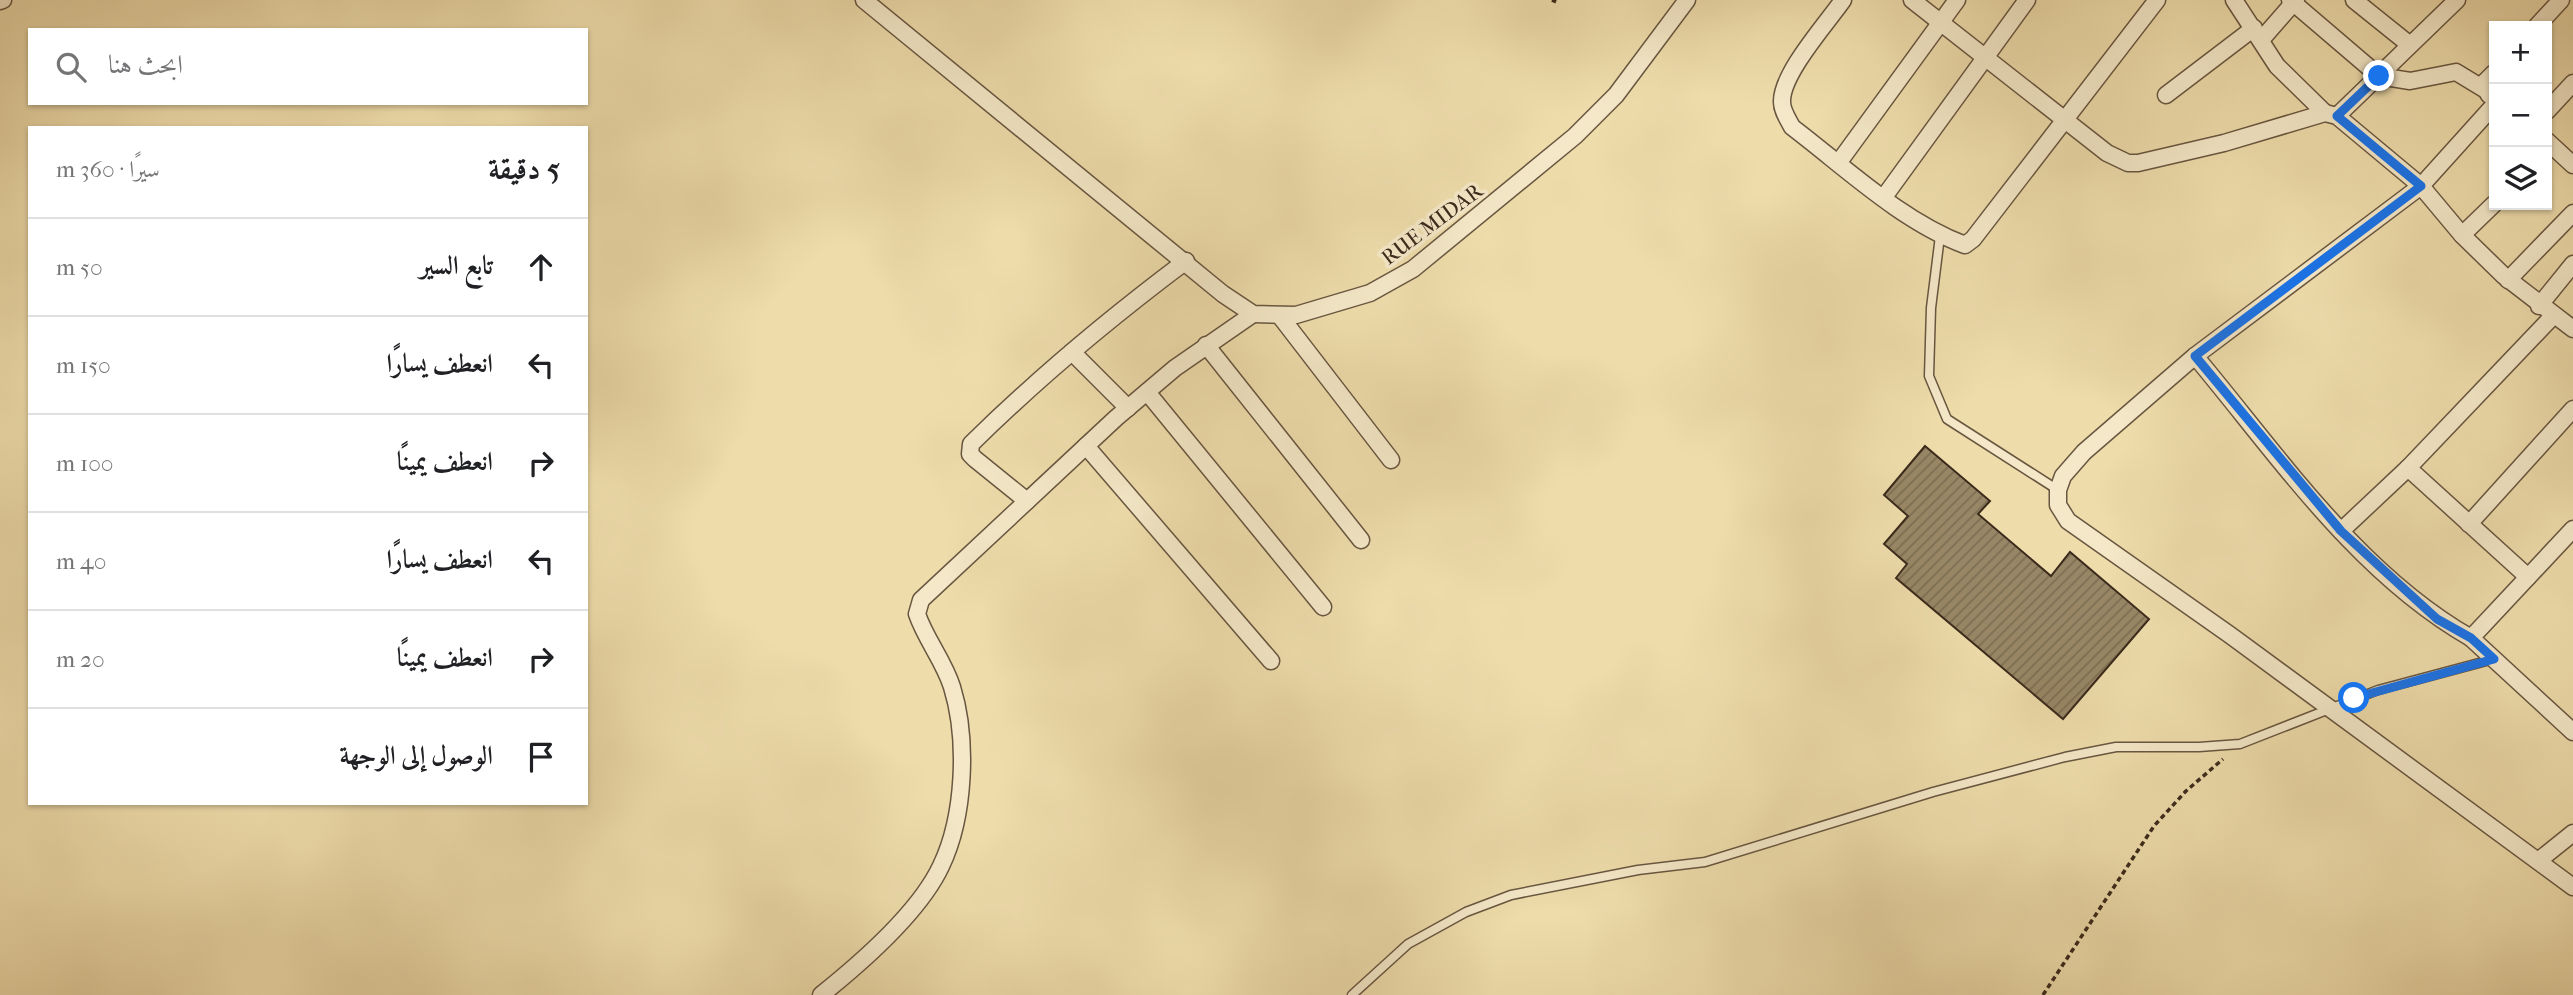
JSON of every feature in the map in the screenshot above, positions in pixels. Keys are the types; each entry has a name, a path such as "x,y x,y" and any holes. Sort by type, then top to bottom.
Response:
{"street":[{"name":"RUE MIDAR","path":"864,0 1223,294 1253,314 1280,316 1344,303 1413,269 1575,136 1616,95 1687,0"},
{"path":"1843,0 1787,80 1782,101 1793,127 1940,236 1965,245 1973,239 2157,0"},
{"path":"1912,0 2107,153 2128,163 2224,143 2331,115 2379,76 2457,0"},
{"path":"1839,162 1957,0"},
{"path":"1884,197 2027,0"},
{"path":"2234,0 2277,66 2331,115 2421,186 2462,235 2508,280 2539,306 2573,329"},
{"path":"2354,0 2410,46"},
{"path":"2166,95 2257,34 2293,1 2379,76 2410,81 2456,72 2489,94"},
{"path":"2540,21 2553,2"},
{"path":"2489,78 2483,84 2489,94"},
{"path":"2552,106 2573,83"},
{"path":"2489,111 2421,186 2195,356 2084,452 2063,476 2058,490 2059,505 2068,521 2330,708 2573,887"},
{"path":"2552,149 2573,165"},
{"path":"2462,235 2489,209"},
{"path":"2508,280 2573,213"},
{"path":"1027,501 975,460 970,447 1013,402 1186,261"},
{"path":"2539,306 2573,264"},
{"path":"821,995 911,910 942,865 955,819 961,777 962,736 951,685 921,624 919,604 925,594 1128,408 1206,345 1253,314"},
{"path":"1280,316 1391,460"},
{"path":"2341,531 2408,468 2553,316"},
{"path":"1206,345 1361,540"},
{"path":"1072,352 1128,408"},
{"path":"2195,356 2341,531 2437,619 2471,638 2573,732"},
{"path":"1147,392 1322,607"},
{"path":"2469,524 2573,409"},
{"path":"1086,446 1271,661"},
{"path":"2408,468 2528,577"},
{"path":"2471,638 2573,529"},
{"path":"2538,861 2573,833"}],"lane":[{"path":"1940,236 1931,308 1929,376 1947,419 2058,490"},
{"path":"1352,995 1408,944 1466,912 1511,895 1638,870 1705,862 1934,792 2065,757 2116,747 2240,744 2378,690 2494,659"}],"path":[{"path":"2043,995 2154,826 2186,791 2240,744"}],"building":[{"path":"1925,446 1990,501 1978,514 2051,576 2070,552 2149,619 2063,719 1896,578 1907,564 1884,544 1908,516 1884,495"}],"route":[{"path":"2354,698 2494,659 2471,638 2437,619 2341,531 2195,356 2421,186 2337,116 2379,76"}]}
